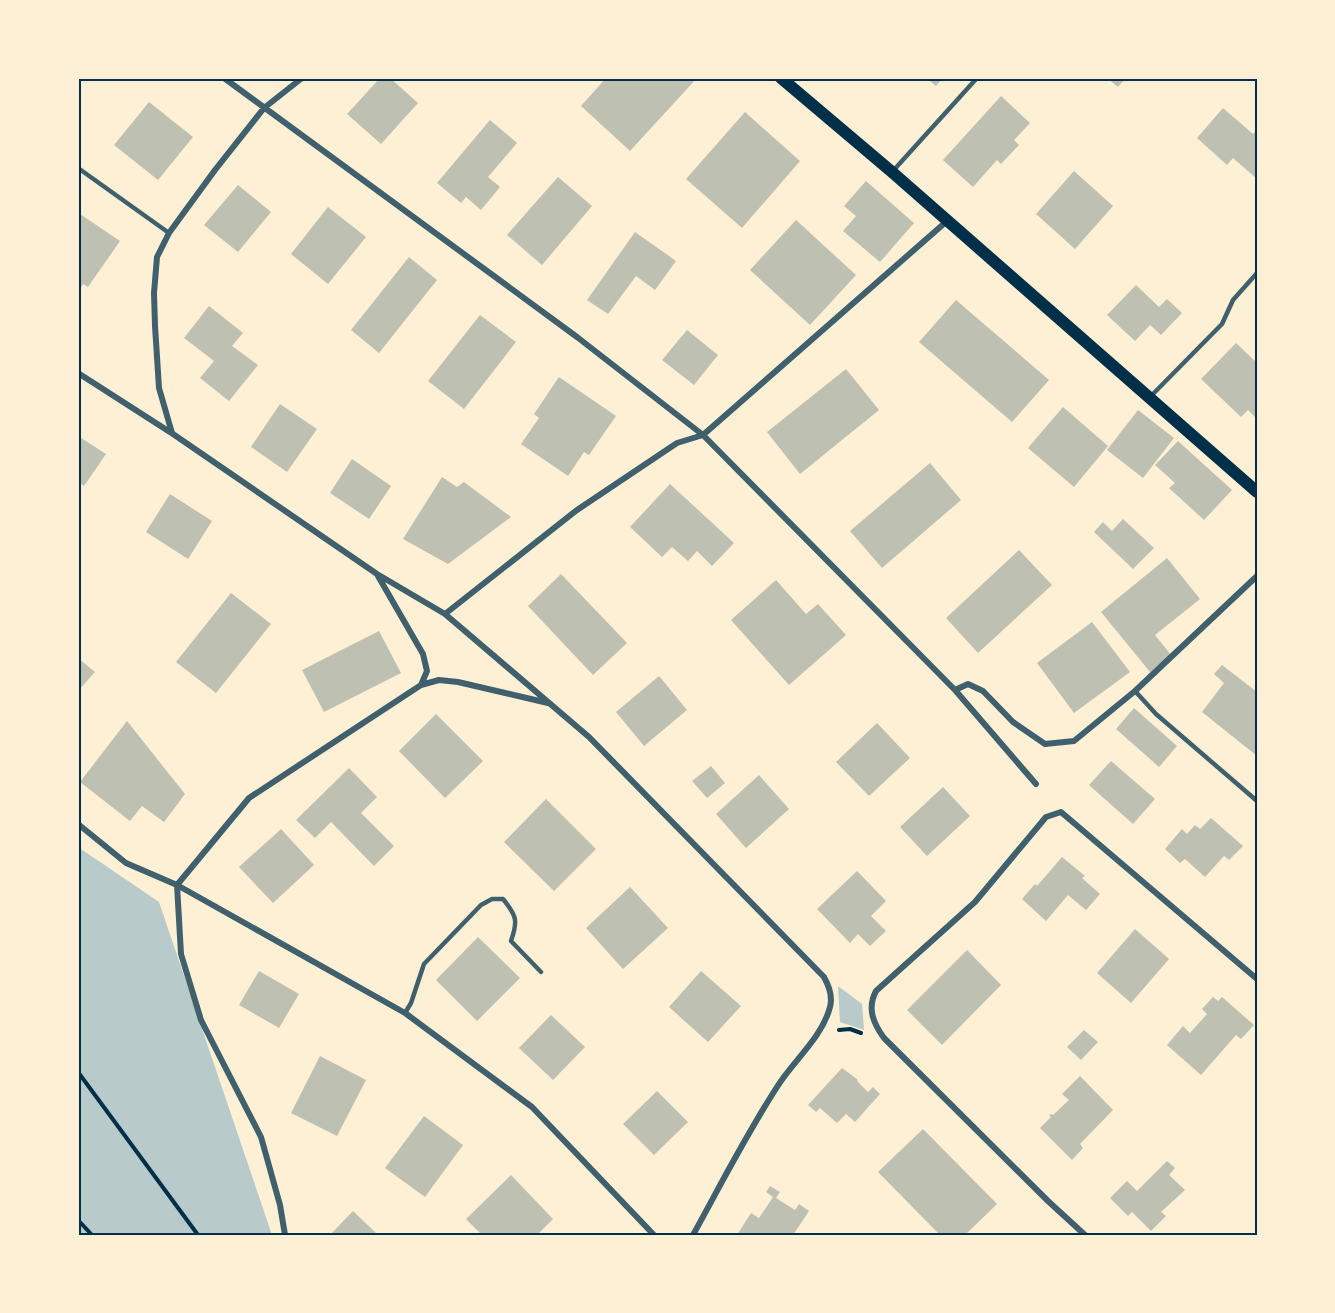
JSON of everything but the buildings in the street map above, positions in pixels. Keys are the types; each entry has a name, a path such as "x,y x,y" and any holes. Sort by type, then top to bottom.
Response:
{"main road":[{"path":"781,78 948,220 1257,492"}],"street":[{"path":"224,78 577,338 702,435 955,690 1036,784"},
{"path":"172,434 159,388 154,304 157,257 169,233 264,108 302,78"},
{"path":"445,614 577,510 677,443 702,435 948,220"},
{"path":"78,373 172,434 377,574 445,614 589,737 824,977 831,997 830,1007 820,1029 777,1086 693,1235"},
{"path":"377,574 423,654 427,671 421,685"},
{"path":"955,690 968,684 983,691 1013,722 1045,744 1074,741 1135,691 1257,576"},
{"path":"285,1235 280,1205 261,1137 201,1020 181,954 177,885 249,798 421,685 439,680 458,682 550,703"},
{"path":"1085,1235 884,1038 873,1018 871,999 882,983 975,902 1046,817 1061,812 1257,979"},
{"path":"78,824 126,863 177,885 405,1013 532,1107 654,1235"}],"lane":[{"path":"892,172 977,78"},
{"path":"78,168 169,233"},
{"path":"1150,397 1222,324 1233,300 1257,273"},
{"path":"1135,691 1156,714 1257,801"},
{"path":"405,1013 411,1003 424,964 481,905 492,899 502,899 512,910 517,925 511,941 541,972"}],"path":[{"path":"820,1029 832,1031 850,1029 884,1038"},
{"path":"78,1072 198,1235"},
{"path":"78,1220 92,1235"}],"shaded area":[{"path":"78,847 159,902 272,1235 78,1235"},
{"path":"838,986 862,1004 864,1030 840,1022"}]}
